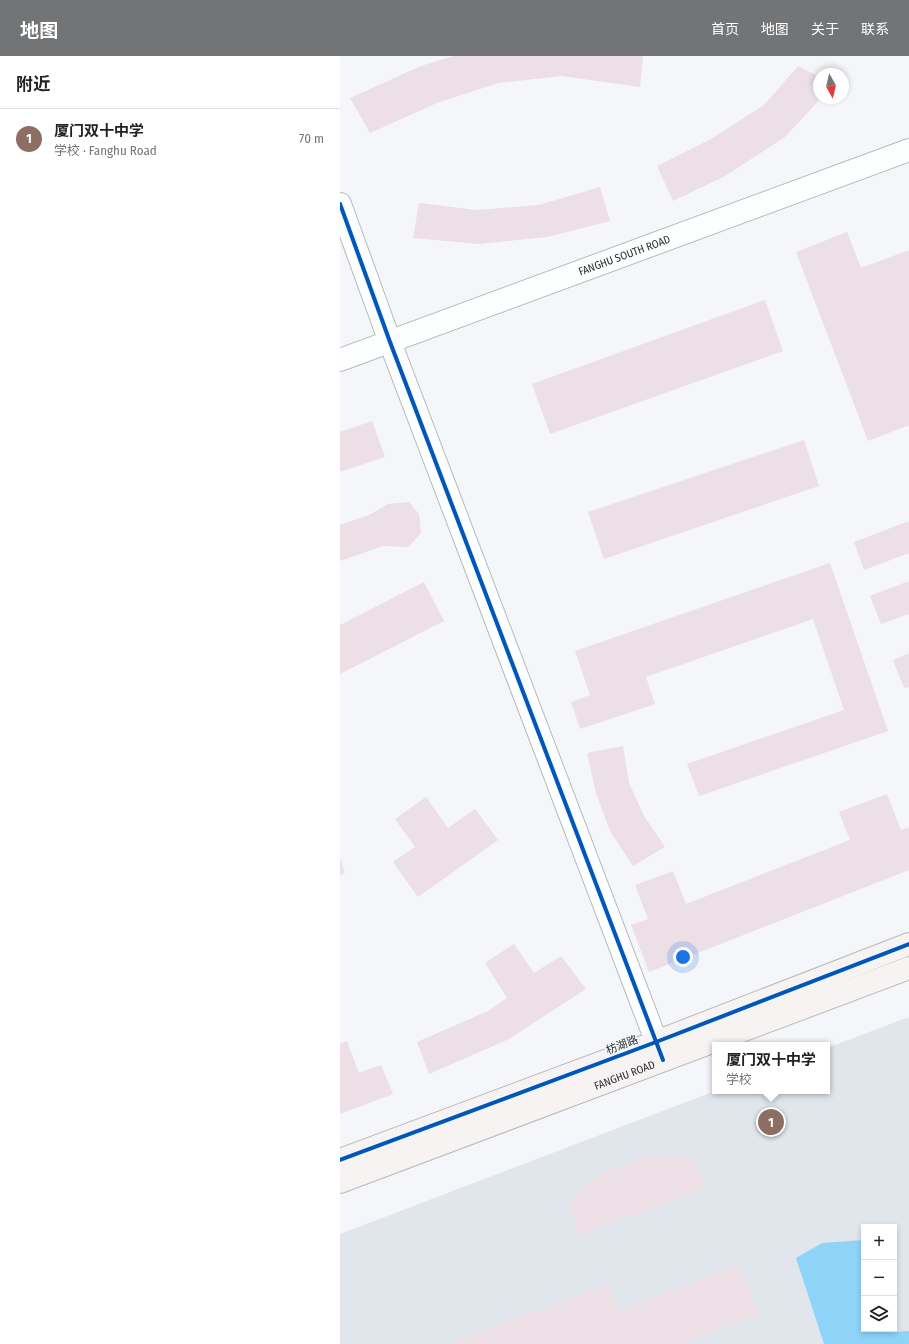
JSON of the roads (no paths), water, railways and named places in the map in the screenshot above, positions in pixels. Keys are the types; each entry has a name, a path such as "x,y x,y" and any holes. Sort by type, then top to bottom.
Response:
{"street":[{"name":"FANGHU SOUTH ROAD","path":"340,360 909,150"},
{"path":"340,204 390,342 660,1051"},
{"name":"枋湖路","path":"340,1160 660,1051 909,944"},
{"name":"FANGHU ROAD","path":"340,1182 660,1051 909,968"}],"water":[{"path":"861,1240 861,1332 909,1331 909,1344 824,1344 796,1258 822,1243"}],"place":[{"name":"厦门双十中学","path":"771,1122"}]}
